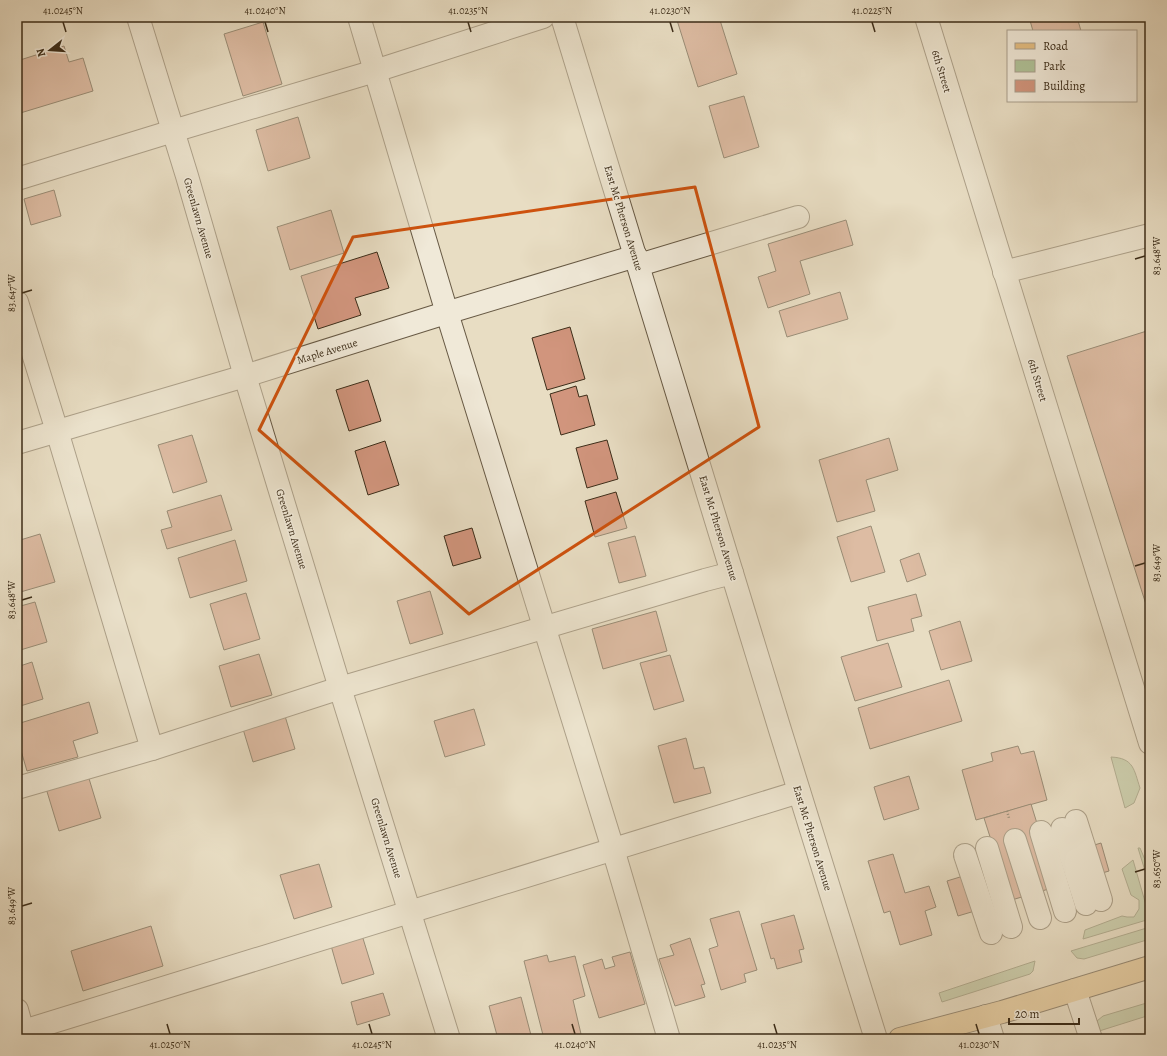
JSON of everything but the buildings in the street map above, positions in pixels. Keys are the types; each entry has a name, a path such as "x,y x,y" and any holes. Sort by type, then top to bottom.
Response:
{"main road":[{"path":"900,1039 986,1016 1150,967"}],"street":[{"name":"Greenlawn Avenue","path":"138,17 174,131 245,376 449,1039"},
{"path":"359,17 447,313 613,849 669,1039"},
{"path":"17,179 375,71 543,17"},
{"name":"East Mc Pherson Avenue","path":"562,17 876,1039"},
{"name":"6th Street","path":"926,17 1150,743"},
{"name":"Maple Avenue","path":"17,443 245,376 447,313 798,217"},
{"path":"1004,272 1150,235"},
{"path":"17,302 152,749"},
{"path":"17,788 152,749 340,688 732,573"},
{"path":"17,1010 22,1034 799,792"},
{"path":"1065,911 1060,826 1094,902"},
{"path":"1015,840 1040,918"},
{"path":"987,848 1011,927"},
{"path":"965,855 991,933"},
{"path":"1075,990 1091,1039"},
{"path":"986,1016 993,1039"}],"highlighted area":[{"path":"695,187 759,427 469,614 259,430 353,237"}],"green space":[{"path":"1111,757 1124,760 1132,766 1140,788 1134,803 1125,808"},
{"path":"1138,848 1140,848 1146,862 1150,861 1150,887"},
{"path":"1146,849 1150,850 1150,861"},
{"path":"1133,860 1150,919 1083,939 1085,930 1122,916 1134,917 1139,909 1139,900 1131,895 1122,869"},
{"path":"1150,927 1150,939 1084,959 1077,958 1071,951"},
{"path":"1035,961 1033,971 1030,974 942,1002 939,993"},
{"path":"1150,1002 1150,1015 1096,1032 1097,1021 1103,1016"}]}
